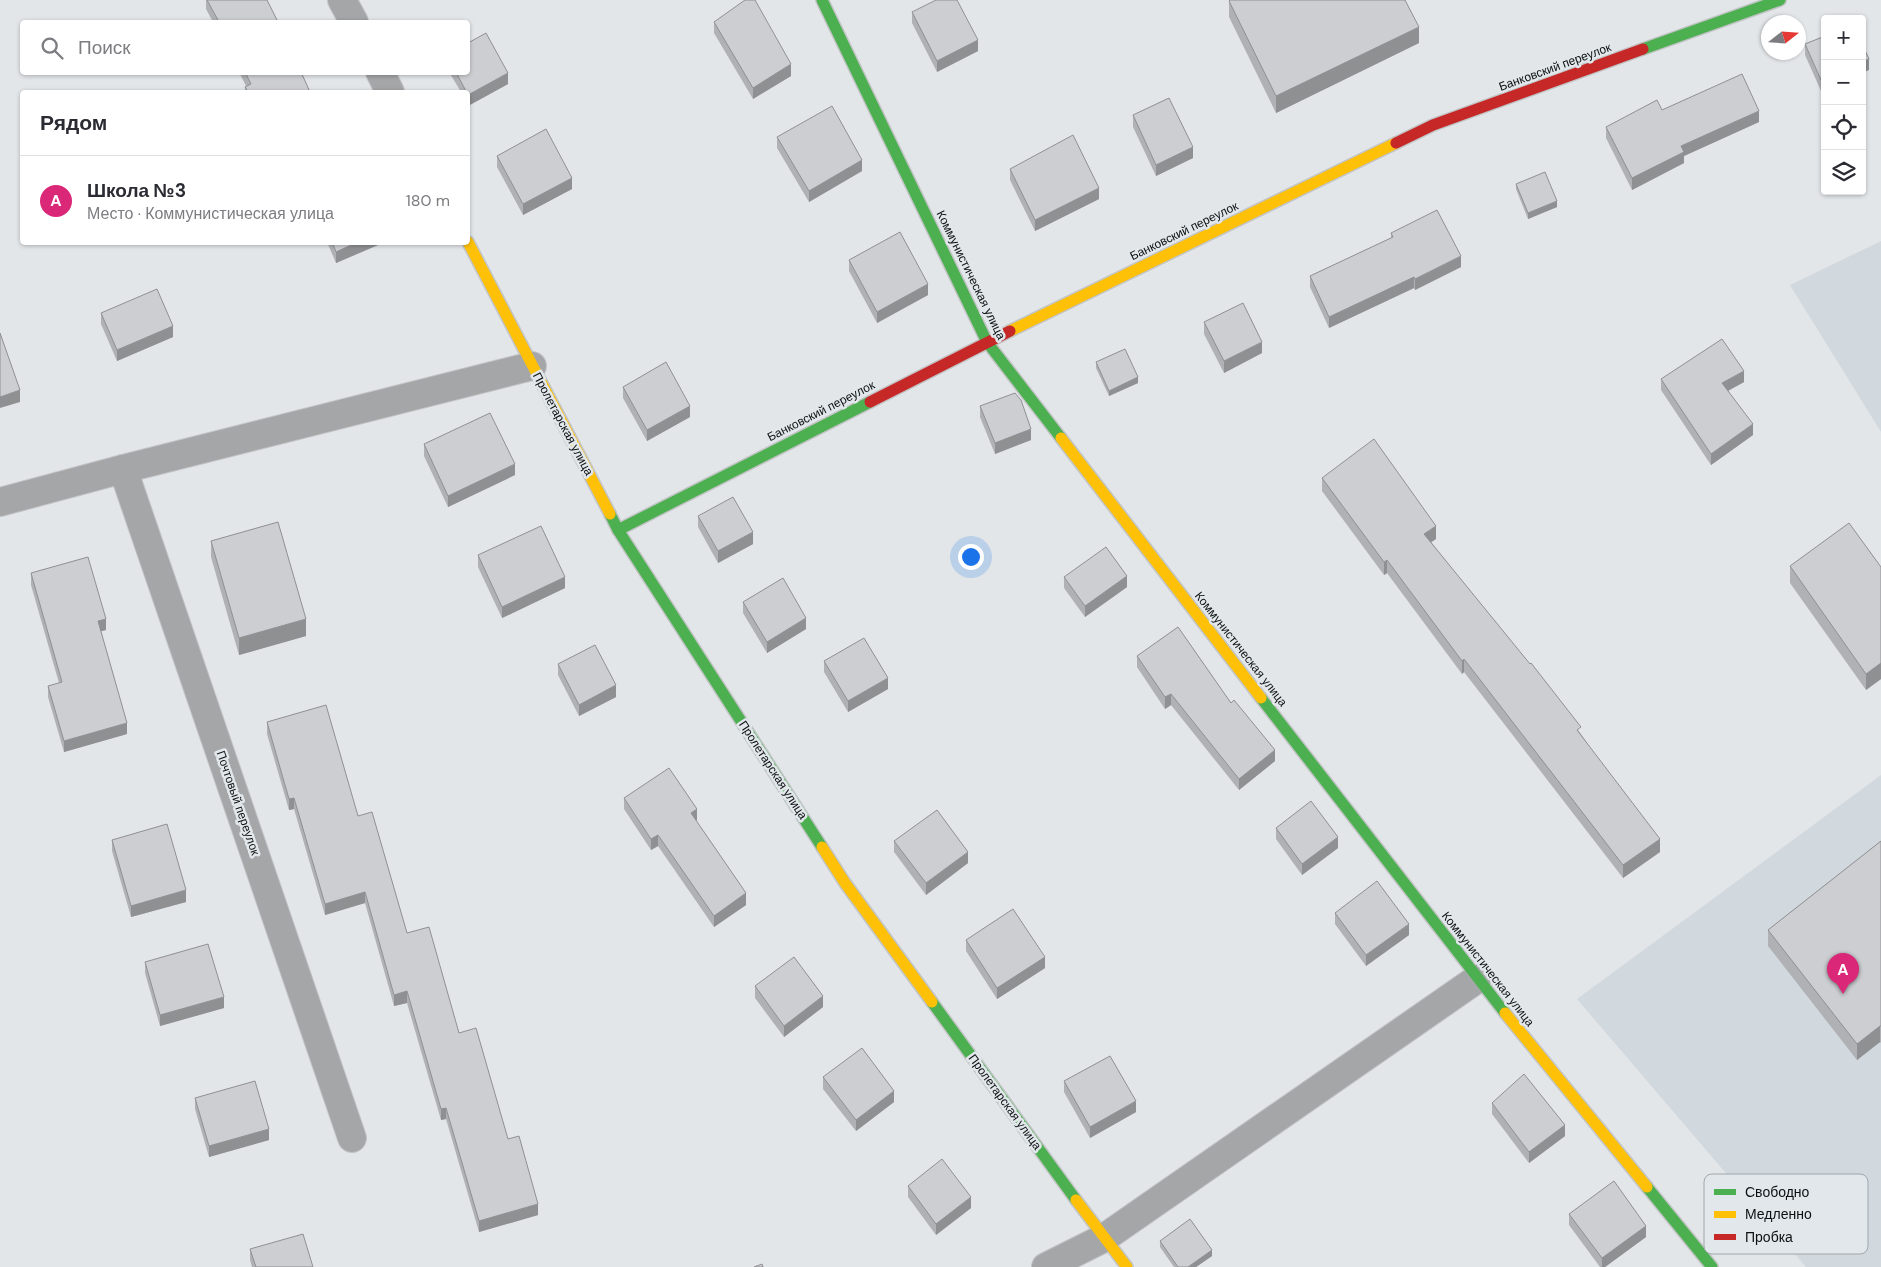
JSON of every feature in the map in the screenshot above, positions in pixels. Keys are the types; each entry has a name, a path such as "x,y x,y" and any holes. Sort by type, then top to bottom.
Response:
{"street":[{"path":"342,0 353,20"},
{"name":"Коммунистическая улица","path":"822,0 987,342 1477,979 1712,1267"},
{"name":"Банковский переулок","path":"618,530 987,342 1433,125 1780,0"},
{"path":"382,75 389,90"},
{"name":"Пролетарская улица","path":"470,245 618,530 845,883 1127,1267"},
{"path":"0,502 123,469 532,366"},
{"name":"Почтовый переулок","path":"123,469 352,1138"},
{"path":"1046,1267 1104,1238 1477,979"}],"shaded area":[{"path":"1881,241 1881,432 1790,285"},
{"path":"1881,775 1881,1267 1806,1267 1795,1254 1868,1254 1868,1174 1727,1174 1577,999"}],"building":[{"path":"207,0 267,0 277,20 218,20"},
{"path":"745,0 755,0 791,64 753,88 714,22"},
{"path":"936,0 957,0 978,40 937,61 912,12"},
{"path":"1230,0 1405,0 1419,27 1276,96"},
{"path":"486,33 508,73 470,94 470,90 465,90 458,75 470,75 470,42"},
{"path":"1821,38 1821,80 1806,46 1806,44"},
{"path":"1742,74 1759,111 1681,146 1684,152 1632,178 1606,127 1657,100 1662,110"},
{"path":"246,75 302,75 309,90 247,90 245,87 251,84"},
{"path":"1169,98 1193,147 1156,165 1133,115"},
{"path":"832,106 862,160 809,191 777,137"},
{"path":"546,129 572,178 523,204 497,156"},
{"path":"1073,135 1099,188 1035,220 1010,169"},
{"path":"1545,172 1557,201 1528,213 1516,184"},
{"path":"1437,210 1461,256 1415,279 1414,277 1329,317 1310,276 1393,237 1391,233"},
{"path":"900,232 928,284 877,312 849,260"},
{"path":"333,245 351,245 336,252"},
{"path":"157,289 173,326 117,350 101,313"},
{"path":"1243,303 1262,342 1224,361 1204,322"},
{"path":"0,333 20,390 0,397"},
{"path":"1722,339 1744,371 1722,383 1753,424 1711,454 1661,379"},
{"path":"1125,349 1138,377 1109,391 1096,362"},
{"path":"666,362 690,406 647,430 623,387"},
{"path":"1015,393 1021,400 1031,429 995,443 980,406"},
{"path":"490,413 515,464 448,496 424,444"},
{"path":"1374,439 1436,526 1424,534 1531,663 1581,727 1577,730 1660,839 1623,865 1464,659 1462,661 1387,560 1384,562 1322,478"},
{"path":"733,497 753,532 718,551 698,516"},
{"path":"278,522 306,619 239,638 211,541"},
{"path":"1849,523 1881,567 1881,663 1866,674 1790,566"},
{"path":"541,526 565,577 502,607 478,555"},
{"path":"1106,547 1127,576 1085,606 1064,577"},
{"path":"88,557 106,619 98,621 127,723 64,741 48,686 62,682 31,573"},
{"path":"783,578 806,618 767,642 743,602"},
{"path":"1178,627 1231,703 1234,700 1275,750 1239,779 1171,694 1165,697 1137,656"},
{"path":"864,638 888,678 848,701 824,661"},
{"path":"595,645 616,685 579,705 558,664"},
{"path":"326,705 358,816 372,812 407,933 429,927 459,1033 476,1028 508,1139 519,1136 538,1204 479,1221 446,1108 441,1109 407,991 394,995 365,892 325,904 294,798 289,799 267,722"},
{"path":"669,768 697,809 691,813 746,893 714,916 658,835 651,839 624,798"},
{"path":"1311,801 1338,837 1302,864 1276,828"},
{"path":"937,810 968,852 926,883 894,841"},
{"path":"167,824 186,890 131,906 112,840"},
{"path":"1881,841 1881,1026 1857,1044 1768,930"},
{"path":"1377,881 1409,924 1366,955 1335,913"},
{"path":"1013,909 1045,957 997,988 966,940"},
{"path":"208,944 224,997 160,1015 145,962"},
{"path":"794,957 823,996 784,1026 755,986"},
{"path":"862,1048 894,1091 856,1120 823,1077"},
{"path":"1110,1056 1136,1101 1090,1127 1064,1081"},
{"path":"1524,1074 1565,1125 1529,1152 1492,1103"},
{"path":"255,1081 269,1129 209,1146 195,1098"},
{"path":"942,1159 971,1197 936,1224 908,1186"},
{"path":"1614,1181 1646,1226 1602,1258 1569,1214"},
{"path":"1190,1219 1212,1250 1188,1267 1178,1267 1160,1241"},
{"path":"303,1234 313,1267 256,1267 250,1249"}],"traffic: fast":[{"path":"822,0 987,342 1061,438"},
{"path":"1643,49 1780,0"},
{"path":"618,530 870,402"},
{"path":"610,514 618,530 822,847"},
{"path":"1261,698 1505,1013"},
{"path":"932,1002 1076,1200"},
{"path":"1647,1187 1712,1267"}],"traffic: slow":[{"path":"1010,331 1396,143"},
{"path":"470,245 610,514"},
{"path":"1061,438 1261,698"},
{"path":"822,847 845,883 932,1002"},
{"path":"1505,1013 1647,1187"},
{"path":"1076,1200 1127,1267"}],"traffic: jam":[{"path":"1396,143 1433,125 1643,49"},
{"path":"870,402 1010,331"}],"place":[{"name":"Школа №3","path":"1843,994"}]}
